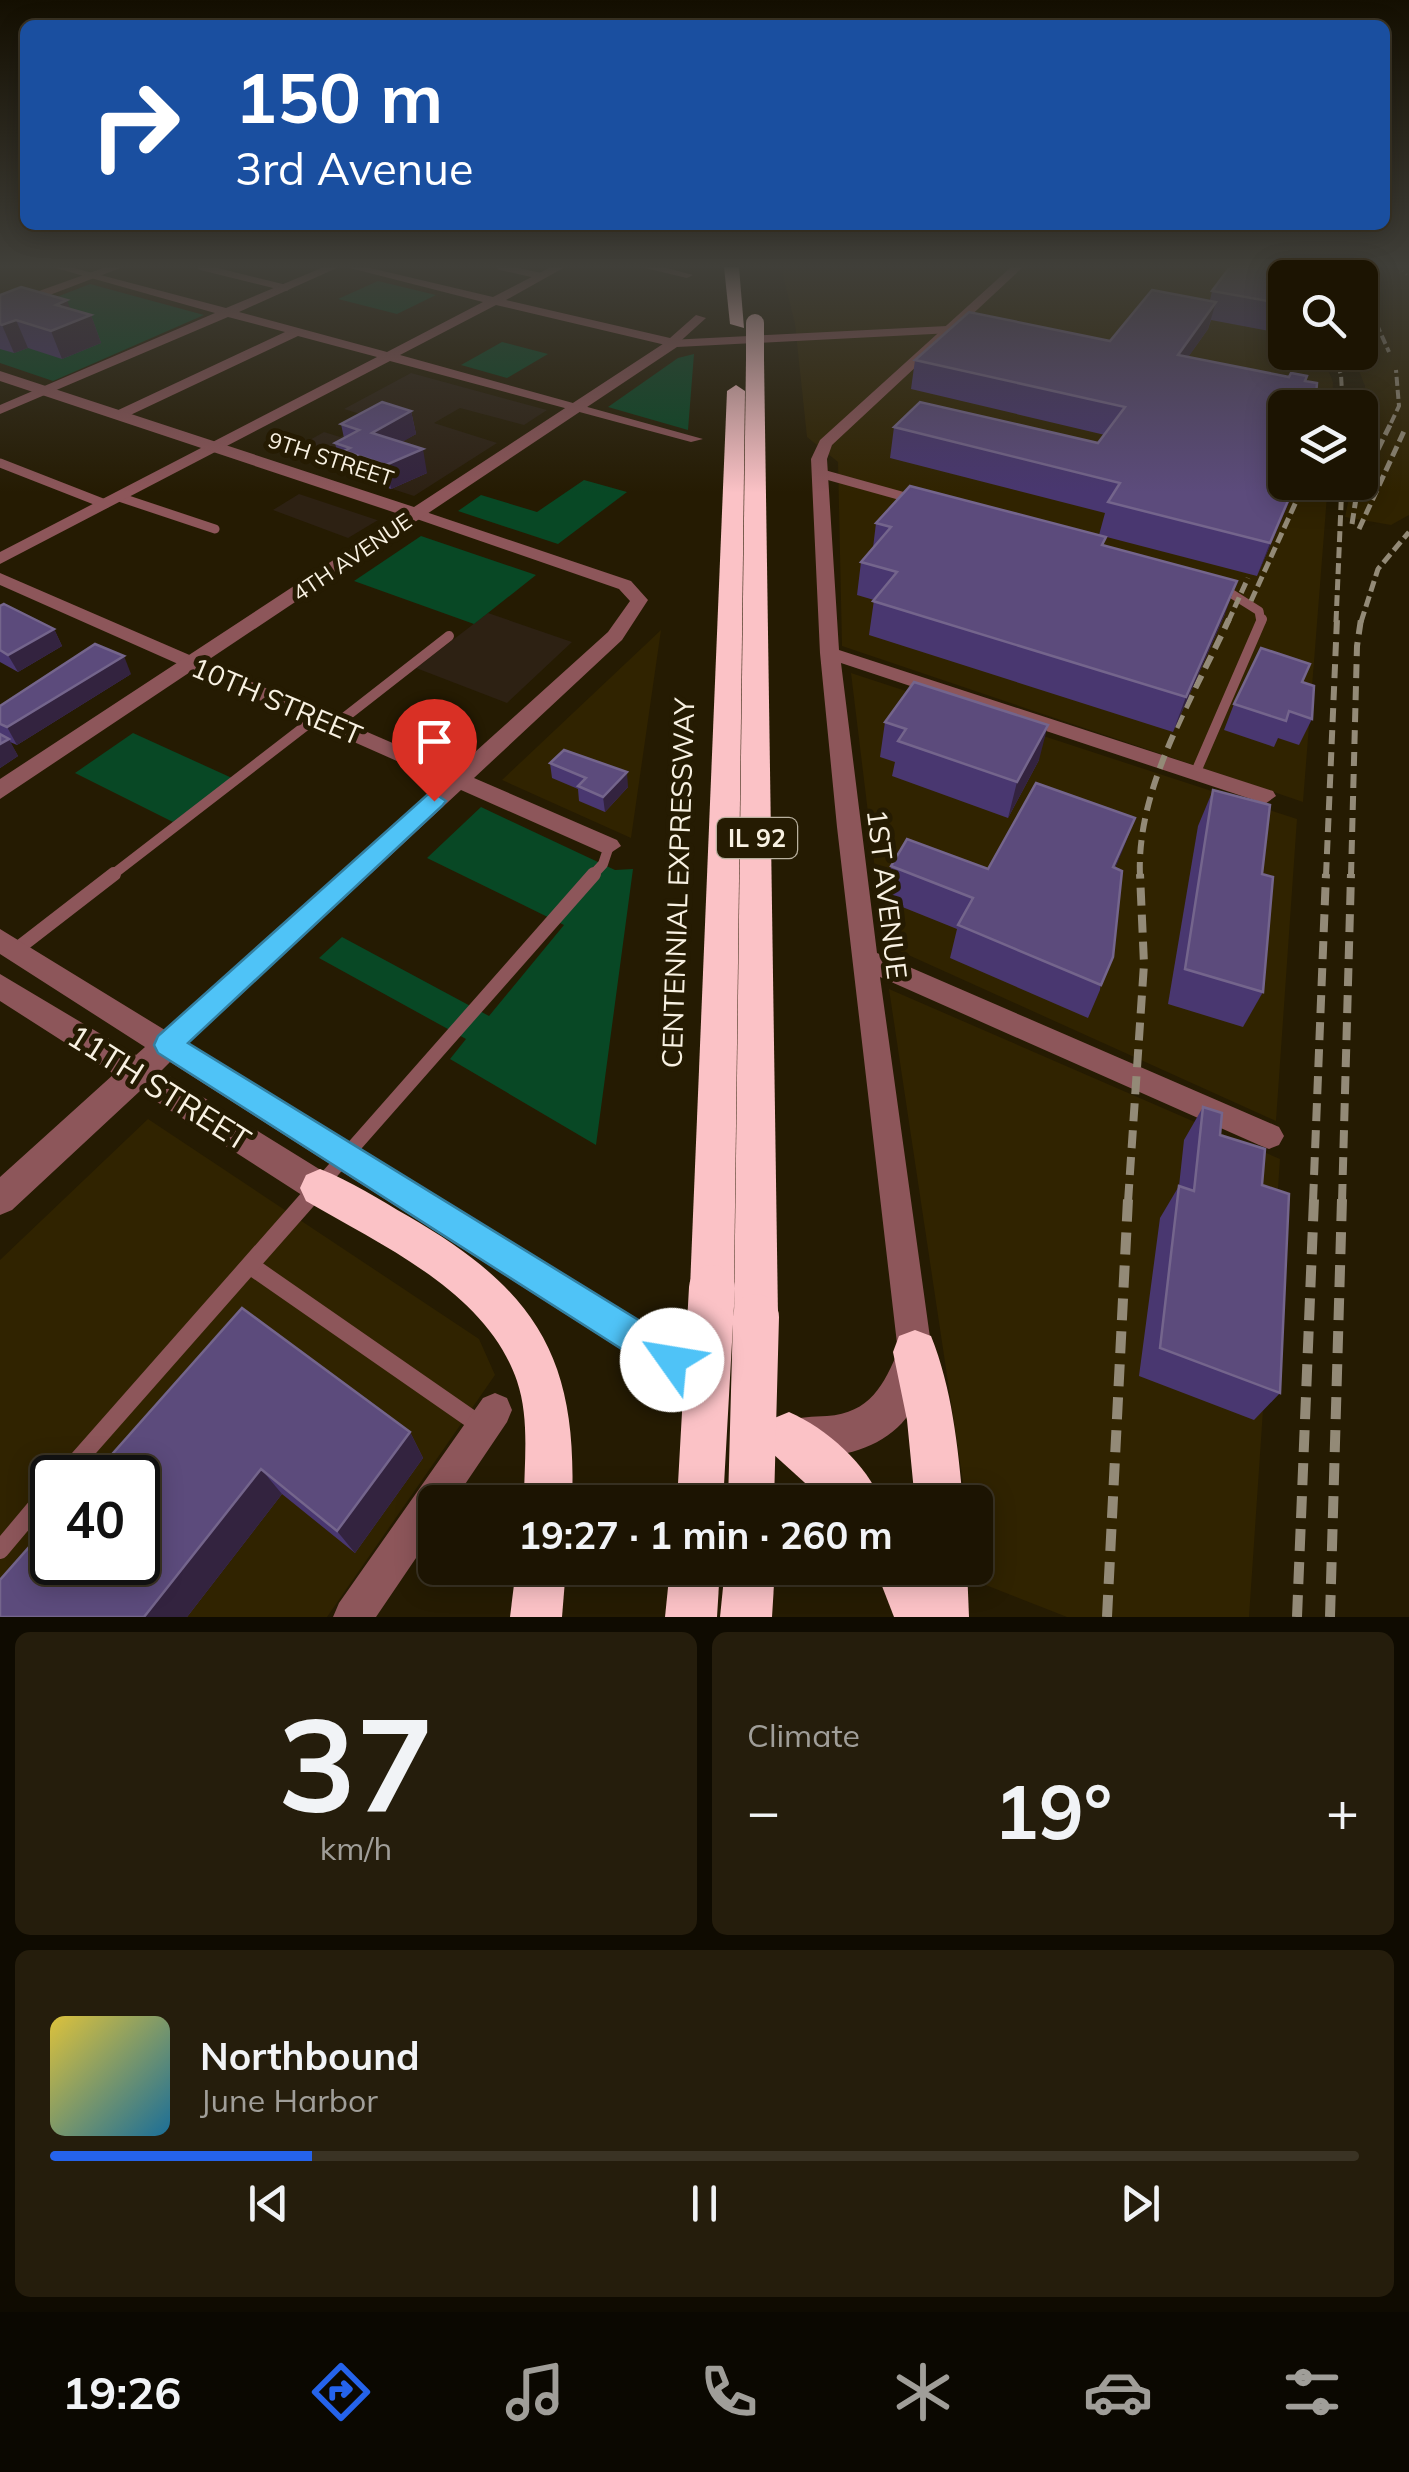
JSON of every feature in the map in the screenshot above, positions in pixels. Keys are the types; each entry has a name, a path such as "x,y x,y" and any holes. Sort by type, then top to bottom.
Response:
{"highway":[{"name":"CENTENNIAL EXPRESSWAY","path":"701,1485 712,1288 747,342"},
{"name":"CENTENNIAL EXPRESSWAY","path":"745,359 756,1317 752,1485"},
{"path":"333,1172 468,1278 514,1324 530,1354 542,1391 550,1436 549,1485"},
{"path":"914,1352 930,1420 937,1485"},
{"path":"789,1436 827,1466 843,1485"},
{"path":"536,1617 539,1585"},
{"path":"691,1617 694,1585"},
{"path":"746,1617 749,1585"},
{"path":"912,1585 920,1617"},
{"path":"942,1585 943,1617"}],"street":[{"path":"0,410 158,342"},
{"path":"119,416 276,342"},
{"path":"337,342 696,439"},
{"path":"0,558 414,342"},
{"path":"674,343 685,342"},
{"name":"1ST AVENUE","path":"914,1352 830,653 819,473 825,443 934,342"},
{"name":"4TH AVENUE","path":"0,791 674,343"},
{"name":"9TH STREET","path":"0,376 626,585 640,600 614,636 456,781"},
{"name":"10TH STREET","path":"0,578 609,846"},
{"path":"830,653 1265,796"},
{"path":"0,1199 456,781"},
{"name":"11TH STREET","path":"8,944 168,1045 333,1172"},
{"path":"865,959 1269,1136"},
{"name":"11TH STREET","path":"0,986 136,1074 333,1172 789,1436"},
{"path":"789,1436 838,1438 878,1418 906,1384 914,1352"},
{"path":"352,1617 489,1418"}],"lane":[{"path":"0,464 215,530"},
{"path":"819,473 934,504"},
{"path":"1195,774 1263,618 1259,611 1227,594 1221,584 1238,588"},
{"path":"8,944 449,636"},
{"path":"83,1455 602,864 609,846"},
{"path":"251,1266 489,1418"},
{"path":"0,1550 30,1514"}],"shaded area":[{"path":"797,342 1268,342 1268,370 1328,370 1333,390 1268,390 1268,500 1327,500 1303,802 842,646 838,462 807,437"},
{"path":"1378,342 1409,342 1409,515 1391,525 1345,517 1348,500 1378,500 1378,390 1365,390 1359,370 1378,370"},
{"path":"411,373 547,410 524,425 460,408 434,423 497,443 414,496 285,454 324,432 340,437 373,418 344,409"},
{"path":"299,494 378,520 348,538 273,510"},
{"path":"488,613 572,642 507,703 416,668"},
{"path":"661,630 631,838 502,780"},
{"path":"851,673 1297,819 1276,1121 884,944"},
{"path":"889,989 1280,1159 1249,1617 1067,1617 986,1585 993,1585 993,1485 963,1485"},
{"path":"148,1119 479,1339 495,1375 327,1617 0,1617 0,1260"}],"green space":[{"path":"0,342 141,342 53,381 0,363"},
{"path":"501,342 548,354 507,378 461,365"},
{"path":"694,354 688,430 608,407 678,358"},
{"path":"584,480 627,492 558,544 458,511 481,495 537,512"},
{"path":"421,536 536,575 474,624 354,581"},
{"path":"133,733 232,778 173,822 75,773"},
{"path":"481,807 615,870 633,869 596,1145 450,1059 466,1039 319,958 342,937 489,1016 564,925 427,858"}],"building":[{"path":"935,342 1187,342 1178,355 1289,377 1291,373 1307,376 1305,381 1317,383 1316,390 1268,390 1268,500 1288,500 1270,543 1108,502 1120,483 894,427 920,402 1098,443 1125,407 915,360"},
{"path":"382,402 411,411 372,433 423,449 386,465 344,451 350,448 335,443 359,430 341,424"},
{"path":"910,486 1106,537 1102,545 1237,581 1186,697 873,601 897,572 861,562 891,527 876,523"},
{"path":"4,604 54,629 8,655 0,650 0,606"},
{"path":"95,644 124,656 7,727 0,724 0,706"},
{"path":"1261,648 1310,664 1302,682 1314,686 1312,719 1289,711 1286,721 1234,704"},
{"path":"914,682 1048,725 1017,782 898,741 906,729 885,722"},
{"path":"564,750 627,772 603,797 578,786 586,778 550,763"},
{"path":"1036,783 1135,818 1113,867 1122,871 1113,957 1101,985 958,925 973,898 891,866 907,839 988,869"},
{"path":"1213,790 1270,805 1262,874 1273,877 1263,992 1185,969"},
{"path":"1203,1107 1222,1113 1220,1135 1265,1149 1262,1185 1289,1194 1280,1393 1160,1348 1179,1186 1194,1191"},
{"path":"242,1308 410,1432 337,1531 261,1469 144,1617 0,1617 0,1580 30,1546 30,1585 160,1585 160,1455 111,1455"}],"railway":[{"path":"1385,342 1389,352"},
{"path":"1339,370 1342,390"},
{"path":"1391,423 1399,406 1396,370"},
{"path":"1352,524 1357,492 1392,421"},
{"path":"1359,529 1405,429"},
{"path":"1251,601 1297,500"},
{"path":"1336,622 1341,500"},
{"path":"1361,622 1378,569 1409,532"},
{"path":"1228,622 1248,578"},
{"path":"1140,875 1141,843 1157,776 1229,619"},
{"path":"1326,876 1337,619"},
{"path":"1351,876 1361,619"},
{"path":"1313,1202 1326,874"},
{"path":"1342,1202 1351,874"},
{"path":"1128,1202 1144,964 1140,875"},
{"path":"1107,1617 1128,1199"},
{"path":"1297,1617 1314,1199"},
{"path":"1330,1617 1342,1199"}],"route":[{"path":"434,801 168,1045 672,1360"}]}
